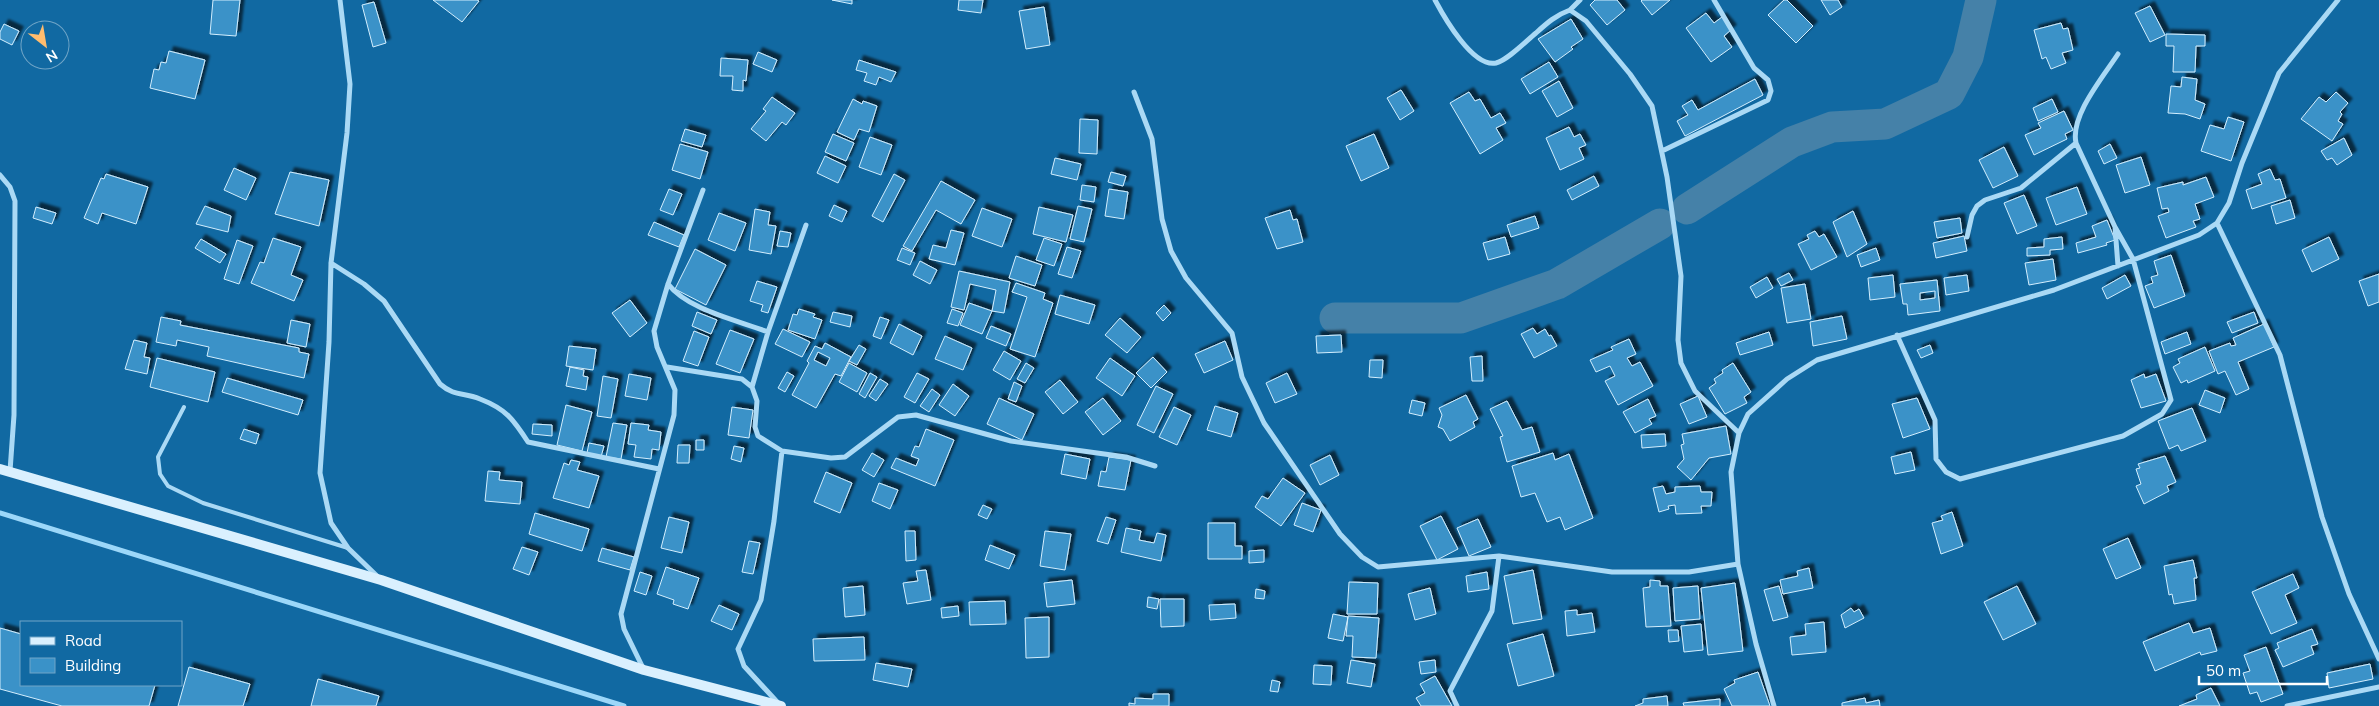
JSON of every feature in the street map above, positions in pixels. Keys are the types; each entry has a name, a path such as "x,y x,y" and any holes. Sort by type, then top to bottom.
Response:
{"main road":[{"path":"5,470 381,580 644,670 781,706"}],"street":[{"path":"340,0 350,84 347,133 332,263 330,342 320,473 331,523 348,548 381,580"},
{"path":"1435,0 1468,49 1482,60 1492,63 1505,58 1559,14 1570,10 1580,0"},
{"path":"1662,151 1768,100 1771,92 1768,80 1754,68 1714,0"},
{"path":"1774,706 1756,644 1738,564 1731,472 1739,433 1748,414 1787,379 1817,360 2054,290 2199,236 2217,223 2229,203 2242,163 2280,73 2338,0"},
{"path":"1570,10 1586,21 1630,74 1652,106 1662,151 1681,276 1678,340 1681,362 1695,391 1739,433"},
{"path":"1897,335 1935,420 1936,459 1946,472 1960,479 2123,436 2162,414 2171,400 2133,259 2115,227 2076,143 2074,132 2080,115 2118,54"},
{"path":"1134,92 1152,139 1162,219 1171,251 1186,278 1232,334 1242,377 1264,423 1340,534 1362,557 1378,567 1499,556 1612,572 1689,572 1738,564"},
{"path":"1967,237 1972,215 1978,206 1985,200 2021,188 2076,143"},
{"path":"0,175 10,187 15,201 14,415 5,470"},
{"path":"644,670 624,629 621,614 674,415 674,390 667,367 657,347 654,331 668,284 703,190"},
{"path":"2217,223 2280,355 2322,517 2349,594 2379,659"},
{"path":"752,387 768,332 806,225"},
{"path":"2115,227 2118,266"},
{"path":"332,263 364,284 384,301 440,384 451,393 479,398 510,414 528,442 659,469"},
{"path":"668,284 676,294 696,305 768,332"},
{"path":"667,367 742,378 752,387 757,402 755,427 758,436 782,451 831,458 845,456 898,417 916,415 1012,441 1126,457 1155,466"},
{"path":"781,706 744,666 738,649 761,600 774,521 782,451"},
{"path":"1457,706 1450,691 1492,611 1499,556"},
{"path":"2287,706 2379,687"}],"lane":[{"path":"184,407 158,457 160,474 168,486 203,503 348,548"}],"building":[{"path":"213,0 240,0 236,36 210,34"},
{"path":"433,0 477,0 479,1 462,22"},
{"path":"832,0 852,0 852,4"},
{"path":"959,0 983,0 981,13 958,10"},
{"path":"1595,0 1617,0 1625,10 1607,25 1590,5"},
{"path":"1642,0 1670,0 1652,15"},
{"path":"1784,0 1787,0 1813,26 1796,43 1768,15"},
{"path":"1821,0 1838,0 1842,7 1830,15"},
{"path":"374,2 386,43 373,47 362,5"},
{"path":"2150,6 2165,35 2150,42 2135,13"},
{"path":"1044,7 1050,45 1026,49 1019,11"},
{"path":"1706,13 1714,23 1722,17 1732,29 1724,36 1732,47 1711,62 1686,28"},
{"path":"1571,19 1583,39 1555,62 1538,39"},
{"path":"2061,23 2063,29 2068,28 2073,50 2062,53 2066,63 2051,69 2046,57 2042,59 2034,30"},
{"path":"4,24 19,31 12,45 0,39 0,32"},
{"path":"2166,34 2205,35 2205,46 2196,46 2195,72 2173,72 2174,46 2166,46"},
{"path":"169,51 205,60 195,99 150,88 154,69 159,70 161,62 166,63"},
{"path":"758,52 777,60 772,72 753,64"},
{"path":"721,58 748,60 746,81 743,80 743,91 732,90 733,76 720,76"},
{"path":"859,60 896,72 891,82 879,77 876,85 864,81 867,73 856,70"},
{"path":"1549,62 1558,77 1530,94 1521,79"},
{"path":"2182,77 2197,79 2195,100 2205,104 2200,119 2185,114 2168,113 2171,86 2181,87"},
{"path":"1755,79 1763,95 1685,136 1677,121 1688,115 1682,106 1692,100 1698,110"},
{"path":"1559,81 1573,108 1557,117 1542,91"},
{"path":"1401,90 1414,111 1400,120 1387,98"},
{"path":"1469,92 1475,101 1480,99 1491,118 1500,113 1506,123 1496,128 1503,140 1480,154 1450,103"},
{"path":"2336,92 2348,103 2340,112 2342,114 2338,121 2343,124 2332,141 2301,119 2319,97 2326,102"},
{"path":"772,97 795,113 786,125 782,122 766,141 751,129 766,111 763,109"},
{"path":"853,99 862,104 863,101 877,106 869,132 859,129 854,140 837,132"},
{"path":"2052,99 2058,112 2038,121 2033,108"},
{"path":"2064,111 2073,130 2065,134 2067,139 2034,155 2025,135 2041,128 2038,123"},
{"path":"2228,117 2244,122 2231,161 2201,151 2210,125 2224,129"},
{"path":"1080,119 1098,120 1097,154 1079,153"},
{"path":"1569,127 1574,137 1580,134 1586,145 1579,148 1584,159 1560,170 1546,138"},
{"path":"685,129 706,135 702,147 681,141"},
{"path":"833,134 854,143 846,161 825,152"},
{"path":"1374,134 1389,168 1361,181 1346,146"},
{"path":"870,137 892,145 881,175 859,167"},
{"path":"2344,138 2352,155 2337,165 2332,158 2327,160 2321,151"},
{"path":"680,144 708,152 700,179 672,170"},
{"path":"2110,144 2117,158 2104,164 2098,151"},
{"path":"2004,147 2018,176 1993,188 1979,160"},
{"path":"825,156 846,166 838,183 817,173"},
{"path":"2141,157 2150,185 2125,193 2116,165"},
{"path":"1055,158 1081,164 1077,180 1051,174"},
{"path":"234,168 256,178 246,200 224,190"},
{"path":"2270,169 2275,180 2280,179 2286,198 2252,209 2246,190 2262,184 2258,174"},
{"path":"290,172 329,180 319,226 275,214"},
{"path":"1111,172 1126,176 1123,186 1108,182"},
{"path":"106,174 148,187 136,224 102,213 98,224 84,218 101,178 104,179"},
{"path":"894,174 905,180 883,222 872,216"},
{"path":"1594,176 1599,186 1572,200 1567,190"},
{"path":"2206,177 2214,197 2195,204 2200,219 2193,221 2196,227 2166,238 2158,216 2169,212 2168,208 2162,209 2157,188 2183,182 2183,185"},
{"path":"941,181 975,200 961,224 936,210 912,251 903,246"},
{"path":"1082,185 1096,187 1094,202 1080,200"},
{"path":"2077,187 2087,214 2056,225 2046,198"},
{"path":"669,189 682,194 673,215 660,210"},
{"path":"1109,189 1128,192 1124,219 1105,216"},
{"path":"2024,195 2037,226 2017,234 2004,203"},
{"path":"2290,200 2295,218 2276,224 2271,206"},
{"path":"834,205 847,211 842,222 829,216"},
{"path":"205,206 231,216 228,232 196,224"},
{"path":"1078,206 1092,209 1084,242 1070,239"},
{"path":"36,207 56,213 52,224 33,218"},
{"path":"1039,207 1073,215 1066,242 1033,234"},
{"path":"982,208 1012,219 1002,247 972,236"},
{"path":"755,209 770,212 768,225 776,226 771,254 749,250"},
{"path":"1290,210 1293,220 1297,219 1303,242 1277,249 1265,218"},
{"path":"1853,211 1867,244 1847,257 1833,222"},
{"path":"719,213 746,223 735,251 708,240"},
{"path":"1535,216 1539,228 1511,237 1507,225"},
{"path":"1960,218 1962,233 1937,238 1934,222"},
{"path":"2107,220 2115,240 2106,243 2107,245 2078,253 2076,243 2096,237 2092,226"},
{"path":"654,222 684,235 679,247 648,235"},
{"path":"951,230 964,233 955,265 929,259 933,245 946,248"},
{"path":"780,231 791,233 788,247 777,246"},
{"path":"1815,231 1819,237 1824,234 1837,257 1811,270 1798,244 1809,239 1807,235"},
{"path":"1964,236 1967,251 1936,258 1933,243"},
{"path":"1505,237 1510,254 1488,260 1483,243"},
{"path":"2062,237 2063,249 2050,250 2050,255 2027,256 2027,248 2044,247 2044,239"},
{"path":"2329,237 2339,259 2312,272 2302,250"},
{"path":"273,238 301,247 291,275 303,280 294,301 251,283 260,262 264,263"},
{"path":"1044,238 1062,244 1054,266 1036,260"},
{"path":"201,239 226,254 220,263 195,248"},
{"path":"237,240 253,246 239,284 224,279"},
{"path":"1067,247 1081,251 1072,278 1058,274"},
{"path":"902,248 915,253 910,265 897,260"},
{"path":"1876,248 1880,260 1861,267 1857,255"},
{"path":"695,249 726,265 706,305 675,289"},
{"path":"2171,255 2185,296 2154,308 2145,286 2153,283 2151,277 2158,275 2154,261"},
{"path":"1016,256 1042,265 1035,286 1009,278"},
{"path":"2053,259 2056,280 2029,285 2025,263"},
{"path":"920,261 937,270 930,284 913,275"},
{"path":"959,271 1010,282 1004,313 992,311 996,290 970,284 964,310 951,307"},
{"path":"1789,273 1793,280 1781,286 1777,279"},
{"path":"2379,274 2379,302 2368,306 2359,281"},
{"path":"1893,275 1895,297 1870,300 1868,278"},
{"path":"1967,275 1969,291 1946,295 1944,278"},
{"path":"2125,275 2131,286 2107,299 2102,288"},
{"path":"1767,277 1773,288 1756,298 1750,287"},
{"path":"1937,280 1940,311 1908,315 1907,304 1903,304 1900,284","holes":["1935,291 1935,298 1920,300 1920,293"]},
{"path":"757,281 777,287 768,313 761,311 763,305 750,301"},
{"path":"1016,283 1045,293 1043,299 1053,303 1035,357 1010,349 1027,297 1012,292"},
{"path":"1805,284 1811,319 1787,323 1781,288"},
{"path":"1060,295 1095,305 1089,324 1055,314"},
{"path":"630,300 647,323 630,337 612,313"},
{"path":"969,303 992,311 982,334 960,325"},
{"path":"1164,305 1171,313 1163,321 1156,313"},
{"path":"799,309 815,314 813,317 822,320 815,339 788,330 793,314 797,315"},
{"path":"952,309 963,313 958,326 947,323"},
{"path":"697,312 717,320 711,334 692,326"},
{"path":"833,312 852,316 850,327 830,322"},
{"path":"2254,312 2258,323 2232,333 2227,322"},
{"path":"1842,316 1847,339 1813,346 1810,322"},
{"path":"161,317 181,321 180,325 299,348 299,352 309,354 304,378 207,356 209,347 177,340 176,346 156,342"},
{"path":"880,317 889,320 881,339 873,336"},
{"path":"1120,318 1141,337 1127,353 1105,335"},
{"path":"291,320 310,324 306,347 287,343"},
{"path":"899,324 922,336 913,355 890,343"},
{"path":"2264,324 2274,347 2238,362 2249,389 2236,395 2225,371 2218,374 2209,351 2230,343 2231,346 2236,345 2233,338"},
{"path":"991,326 1011,334 1006,346 986,338"},
{"path":"1533,328 1537,334 1545,329 1557,346 1534,358 1521,334"},
{"path":"783,329 810,342 802,357 775,344"},
{"path":"730,330 754,339 740,373 716,364"},
{"path":"694,331 709,337 698,366 683,361"},
{"path":"1769,332 1773,345 1740,355 1736,343"},
{"path":"2187,332 2191,344 2165,354 2161,342"},
{"path":"1341,335 1342,352 1317,353 1316,336"},
{"path":"945,336 972,348 963,370 935,359"},
{"path":"1629,339 1636,354 1627,358 1632,366 1640,362 1653,386 1618,405 1605,381 1615,376 1610,366 1596,372 1590,360 1613,350 1611,347"},
{"path":"134,340 147,343 144,357 150,358 147,374 125,369"},
{"path":"1225,341 1233,360 1204,373 1195,354"},
{"path":"825,343 851,357 841,376 835,374 816,408 792,395 809,363 807,361 815,346 822,349","holes":["818,352 830,358 826,366 814,360"]},
{"path":"859,345 866,349 857,365 849,361"},
{"path":"1930,345 1933,353 1921,358 1917,350"},
{"path":"569,346 596,349 593,370 566,366"},
{"path":"2205,347 2215,371 2188,383 2187,380 2181,383 2173,367 2180,363 2178,359"},
{"path":"1004,351 1021,361 1010,380 993,370"},
{"path":"1482,356 1483,381 1472,381 1470,357"},
{"path":"1153,357 1167,372 1151,388 1136,373"},
{"path":"157,358 215,372 208,402 150,387"},
{"path":"1110,358 1135,376 1122,396 1096,378"},
{"path":"1370,360 1383,360 1382,378 1369,377"},
{"path":"849,363 867,373 857,392 839,382"},
{"path":"1026,363 1034,368 1025,383 1017,379"},
{"path":"1733,363 1751,392 1744,397 1747,403 1725,414 1709,388 1716,383 1714,379 1723,373 1722,370"},
{"path":"570,367 584,370 583,376 588,377 586,390 566,386"},
{"path":"787,372 794,376 785,392 778,388"},
{"path":"870,373 877,377 865,398 859,394"},
{"path":"917,373 929,379 915,403 904,397"},
{"path":"1287,373 1297,394 1275,403 1266,383"},
{"path":"629,374 651,378 647,400 625,396"},
{"path":"2144,374 2145,378 2156,374 2166,401 2141,408 2131,380"},
{"path":"603,376 618,379 611,418 597,416"},
{"path":"227,378 303,400 298,415 222,392"},
{"path":"880,379 888,384 876,401 869,396"},
{"path":"1060,380 1078,402 1063,414 1045,392"},
{"path":"1014,382 1022,386 1016,402 1008,399"},
{"path":"953,384 969,396 955,416 939,405"},
{"path":"1156,386 1173,394 1154,433 1137,425"},
{"path":"932,389 940,395 929,412 920,406"},
{"path":"2205,390 2225,398 2220,413 2199,405"},
{"path":"1466,395 1478,419 1473,422 1475,427 1450,441 1443,429 1438,427 1442,415 1439,408"},
{"path":"1698,396 1707,417 1689,424 1680,404"},
{"path":"999,398 1034,414 1022,440 987,424"},
{"path":"1103,398 1121,421 1103,435 1085,412"},
{"path":"1917,398 1930,429 1903,438 1892,404"},
{"path":"1648,399 1656,416 1649,419 1652,424 1635,433 1623,412"},
{"path":"1412,400 1425,403 1422,416 1409,413"},
{"path":"1507,401 1522,430 1532,427 1540,452 1507,462 1500,437 1503,436 1490,409"},
{"path":"566,405 592,412 582,451 557,445"},
{"path":"1215,406 1238,413 1231,437 1207,430"},
{"path":"732,407 753,410 749,438 728,435"},
{"path":"1174,407 1191,415 1177,445 1159,437"},
{"path":"2192,408 2206,441 2181,451 2178,445 2169,449 2158,421"},
{"path":"613,423 627,425 621,459 606,457"},
{"path":"631,423 649,425 648,430 661,432 659,450 652,449 651,459 634,457 636,445 628,444"},
{"path":"533,424 552,425 552,436 532,434"},
{"path":"1726,426 1731,454 1709,458 1691,480 1677,467 1684,459 1681,445 1684,444 1682,434"},
{"path":"244,429 259,434 256,444 240,439"},
{"path":"926,429 954,440 935,486 891,468 896,458 916,466 919,459 911,456 915,446 919,447"},
{"path":"1665,434 1666,446 1642,448 1641,435"},
{"path":"696,440 704,440 704,450 696,450"},
{"path":"589,443 604,446 601,457 587,453"},
{"path":"678,445 690,445 689,463 677,463"},
{"path":"734,446 744,448 741,462 731,459"},
{"path":"1911,452 1915,470 1895,474 1891,457"},
{"path":"872,453 884,460 874,477 862,470"},
{"path":"1553,453 1555,460 1569,454 1593,518 1565,530 1560,517 1547,522 1535,493 1521,497 1512,466"},
{"path":"1065,454 1090,459 1086,479 1061,474"},
{"path":"1330,455 1339,475 1320,485 1310,465"},
{"path":"2165,456 2176,482 2167,486 2169,491 2144,504 2136,486 2141,484 2136,469 2140,468 2138,464"},
{"path":"1109,457 1131,460 1125,490 1098,486 1101,471 1106,472"},
{"path":"571,460 580,462 577,470 599,476 589,508 553,498 564,463 569,465"},
{"path":"488,471 500,472 499,480 522,482 520,504 485,501"},
{"path":"826,472 852,483 840,513 814,502"},
{"path":"1283,478 1305,493 1281,526 1255,507 1262,496 1268,499"},
{"path":"879,483 898,490 890,509 872,501"},
{"path":"1663,486 1666,494 1675,492 1675,487 1700,486 1701,492 1712,492 1711,506 1701,506 1702,513 1676,514 1675,505 1668,506 1669,509 1659,512 1653,488"},
{"path":"1302,503 1321,510 1313,532 1294,525"},
{"path":"983,505 992,509 987,519 978,515"},
{"path":"1952,512 1963,546 1941,554 1932,523 1943,520 1941,516"},
{"path":"535,513 589,529 582,551 529,534"},
{"path":"1441,516 1458,549 1437,560 1420,526"},
{"path":"669,517 689,522 682,553 661,548"},
{"path":"1106,517 1116,520 1108,544 1097,541"},
{"path":"1478,519 1491,547 1469,556 1457,528"},
{"path":"1208,523 1235,523 1235,546 1242,546 1242,559 1208,559"},
{"path":"1126,528 1141,531 1139,540 1154,543 1157,533 1166,535 1161,561 1121,552"},
{"path":"905,531 915,531 916,560 906,561"},
{"path":"1045,531 1071,534 1065,570 1040,566"},
{"path":"2128,538 2141,568 2116,579 2103,549"},
{"path":"749,541 760,543 753,574 742,572"},
{"path":"990,545 1015,555 1009,569 985,560"},
{"path":"522,547 538,552 529,575 513,569"},
{"path":"602,548 634,557 630,570 598,561"},
{"path":"1264,550 1264,562 1249,563 1249,551"},
{"path":"2193,560 2197,578 2194,578 2196,600 2174,604 2172,594 2169,595 2164,566"},
{"path":"666,567 699,578 688,609 673,604 674,600 657,594"},
{"path":"1809,568 1813,588 1783,594 1780,580 1798,576 1797,571"},
{"path":"926,570 931,600 907,604 903,583 918,581 916,571"},
{"path":"1533,570 1542,619 1513,624 1504,576"},
{"path":"640,572 652,576 646,595 634,591"},
{"path":"1487,572 1489,589 1468,592 1466,576"},
{"path":"2293,574 2299,588 2285,595 2297,623 2271,634 2252,592"},
{"path":"1072,580 1075,604 1047,607 1044,583"},
{"path":"1650,580 1660,581 1660,586 1668,586 1671,626 1646,627 1643,588 1650,587"},
{"path":"1349,582 1378,583 1377,614 1347,614"},
{"path":"1735,583 1743,651 1708,655 1701,588"},
{"path":"863,586 865,615 845,617 843,588"},
{"path":"1698,586 1700,619 1675,621 1673,588"},
{"path":"1779,586 1788,617 1773,621 1764,590"},
{"path":"2017,586 2036,624 2003,640 1984,602"},
{"path":"1430,588 1436,614 1415,620 1408,594"},
{"path":"1256,589 1265,591 1264,599 1255,598"},
{"path":"1148,597 1159,599 1157,609 1147,607"},
{"path":"1160,599 1184,599 1184,626 1161,627"},
{"path":"1005,601 1006,624 970,625 969,602"},
{"path":"1235,604 1236,618 1210,620 1209,605"},
{"path":"719,605 739,614 732,630 711,621"},
{"path":"958,606 959,616 942,618 941,608"},
{"path":"1851,608 1854,612 1859,609 1864,618 1845,628 1841,615"},
{"path":"1577,610 1577,615 1592,613 1595,632 1567,636 1565,611"},
{"path":"1333,614 1348,617 1343,641 1328,638"},
{"path":"1348,616 1379,618 1376,658 1352,657 1353,636 1346,636"},
{"path":"1049,617 1049,657 1026,658 1025,618"},
{"path":"1824,622 1826,652 1792,655 1790,637 1806,635 1805,624"},
{"path":"2189,623 2193,633 2210,628 2217,651 2201,655 2200,652 2155,671 2143,642"},
{"path":"1701,624 1703,650 1684,652 1681,626"},
{"path":"0,628 20,634 20,686 155,686 149,706 62,706 0,689"},
{"path":"2312,629 2318,644 2311,646 2314,654 2283,667 2275,650 2279,648 2277,643"},
{"path":"1668,630 1678,630 1679,641 1669,642"},
{"path":"1543,634 1554,676 1518,686 1507,644"},
{"path":"864,637 865,660 814,661 813,639"},
{"path":"2266,647 2283,694 2261,702 2257,692 2250,694 2243,673 2250,671 2244,655"},
{"path":"1351,660 1375,664 1371,687 1347,683"},
{"path":"1435,660 1436,672 1421,674 1419,662"},
{"path":"876,663 912,669 908,687 873,680"},
{"path":"2370,664 2373,679 2329,688 2327,673"},
{"path":"1314,665 1332,666 1331,685 1313,684"},
{"path":"189,667 250,684 243,706 178,706"},
{"path":"1758,672 1770,706 1732,706 1724,689 1735,683 1734,680"},
{"path":"1435,676 1452,706 1421,706 1416,698 1425,693 1420,684"},
{"path":"318,679 379,696 376,706 311,706"},
{"path":"1272,680 1280,682 1278,692 1270,691"},
{"path":"2211,688 2220,706 2179,706 2197,699 2196,695"},
{"path":"1153,694 1169,694 1169,706 1129,706 1129,703 1135,704 1135,698 1153,699"},
{"path":"1667,696 1668,706 1635,706 1643,703 1643,699"},
{"path":"1865,698 1866,703 1879,700 1880,706 1842,706 1842,703"},
{"path":"1720,699 1720,706 1684,706 1683,703"}],"waterway":[{"path":"1687,209 1792,142 1832,127 1885,124 1949,94 1968,57 1981,0"},
{"path":"1335,318 1461,318 1557,284 1660,224"},
{"path":"0,513 624,706"}]}
